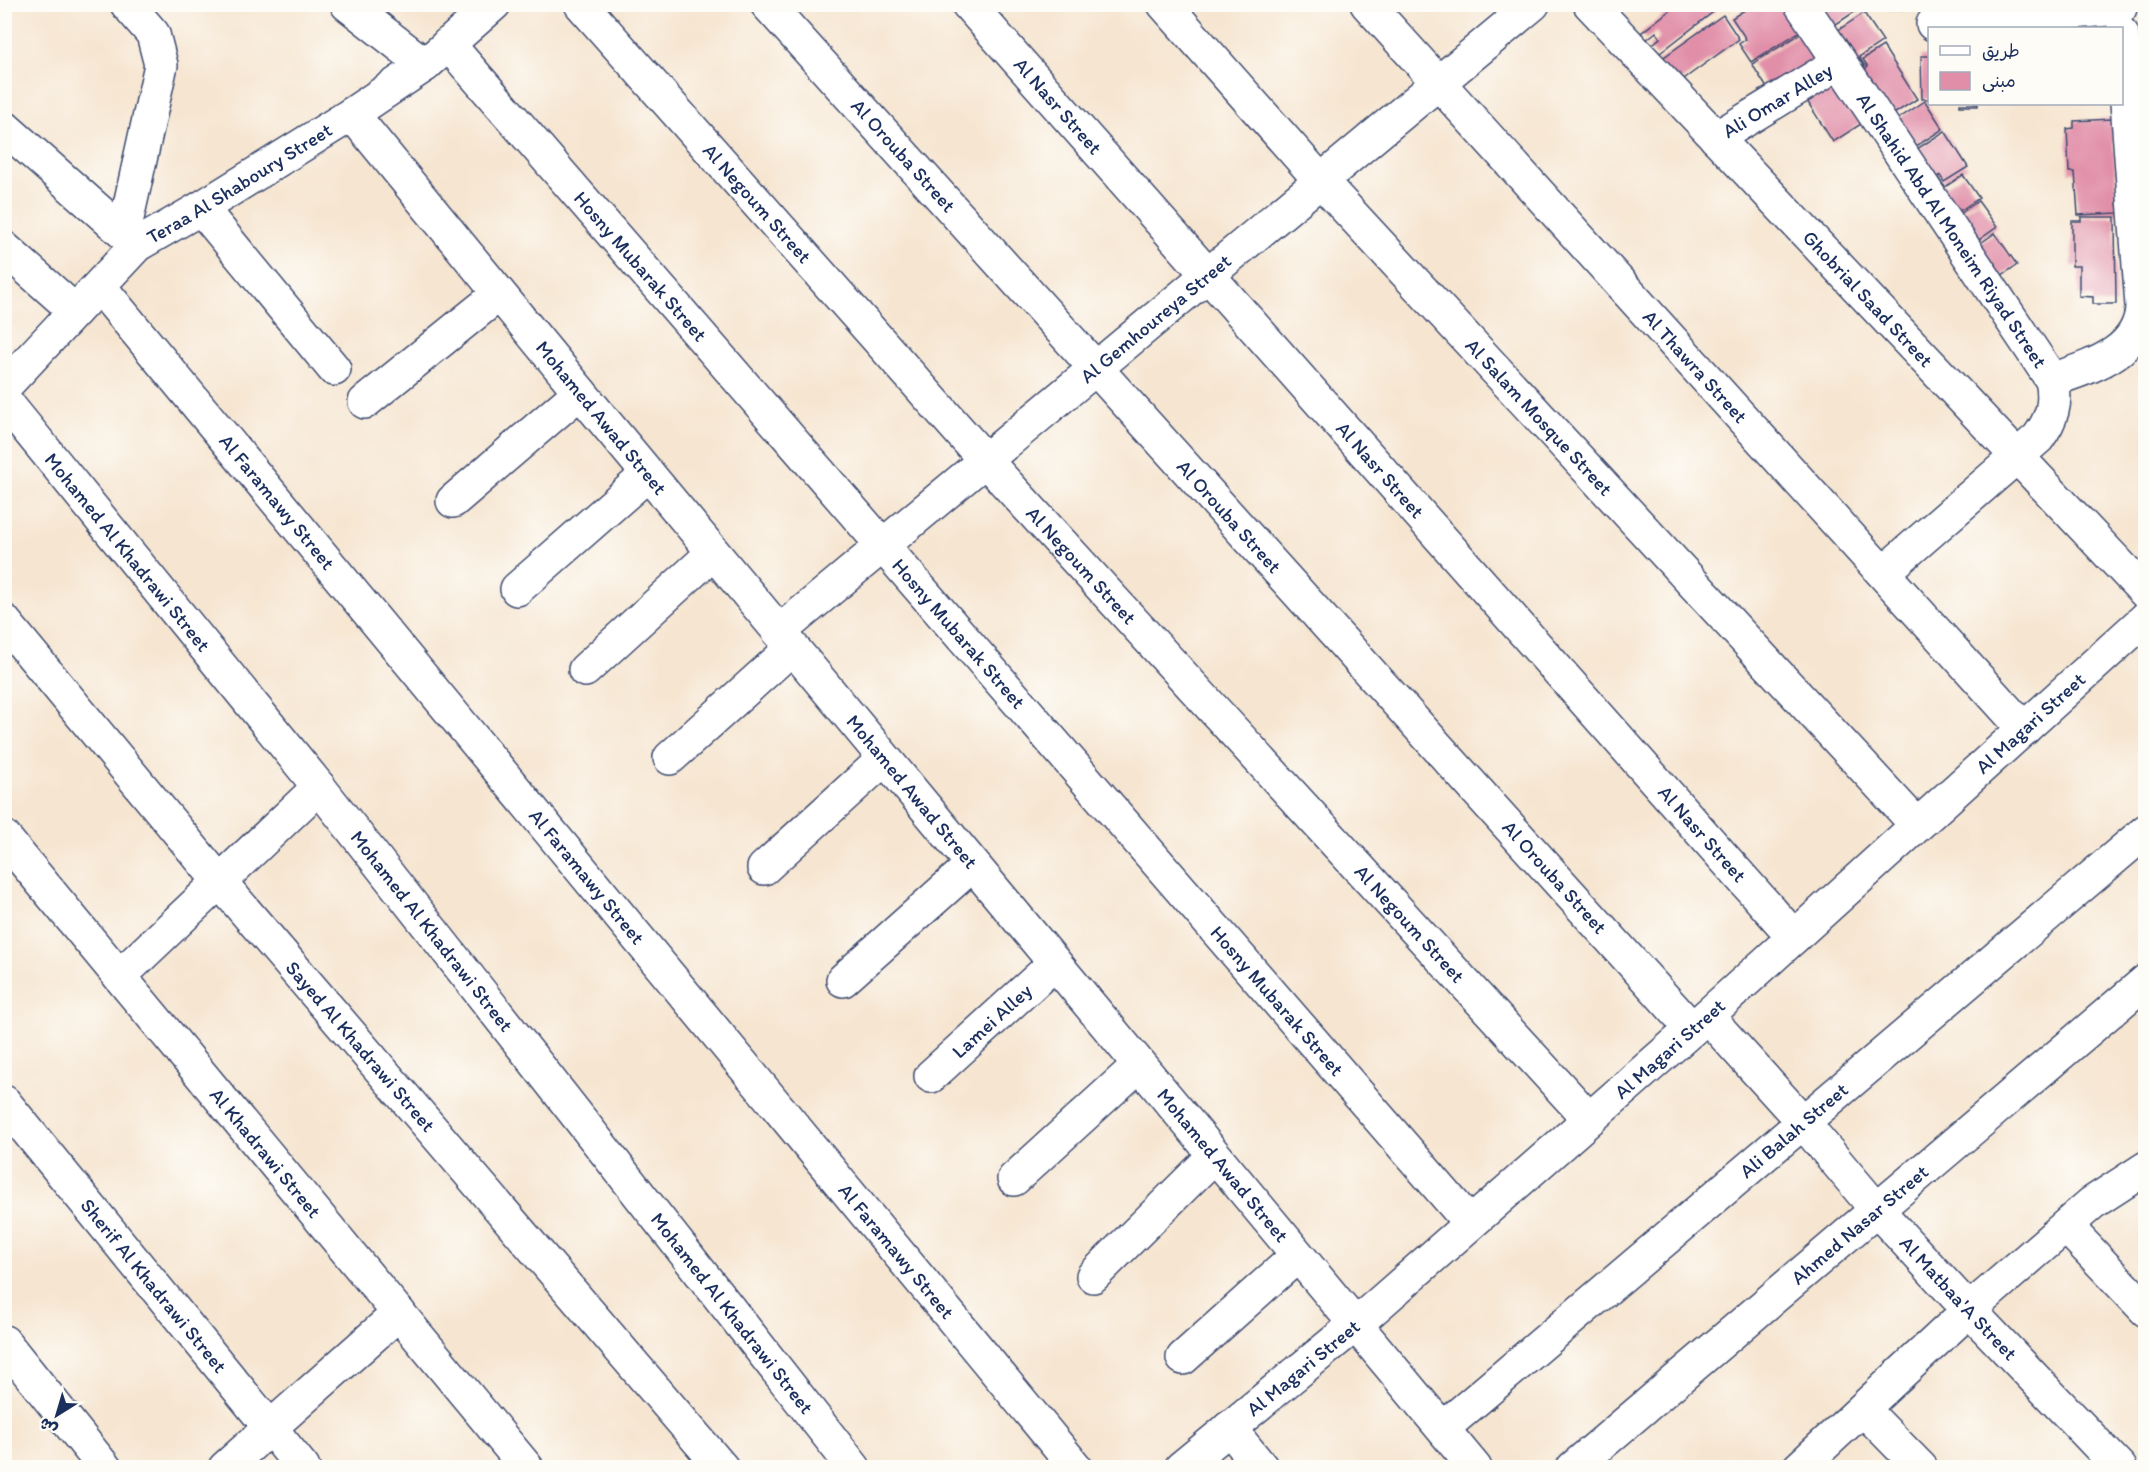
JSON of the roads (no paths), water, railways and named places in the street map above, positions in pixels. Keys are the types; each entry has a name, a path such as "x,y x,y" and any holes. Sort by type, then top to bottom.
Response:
{"street":[{"path":"127,4 153,34 161,64 130,239"},
{"name":"Hosny Mubarak Street","path":"347,4 437,55 883,545 1470,1223"},
{"name":"Teraa Al Shaboury Street","path":"4,387 99,286 130,239 201,208 352,114 437,55 494,4"},
{"name":"Al Negoum Street","path":"581,4 985,460 1589,1119"},
{"name":"Al Orouba Street","path":"767,4 1095,368 1699,1022"},
{"name":"Al Nasr Street","path":"968,4 1794,937"},
{"name":"Al Salam Mosque Street","path":"1164,4 1320,180 1917,825"},
{"name":"Al Thawra Street","path":"1366,4 2024,729"},
{"name":"Al Gemhoureya Street","path":"670,758 883,545 1533,4"},
{"name":"Ghobrial Saad Street","path":"1590,4 2145,593"},
{"path":"1616,4 1660,79"},
{"name":"Al Shahid Abd Al Moneim Riyad Street","path":"1802,4 2052,380 2055,395 2054,411 2048,426 2038,438 1883,573"},
{"path":"1933,24 2120,19"},
{"path":"2052,380 2094,365 2129,342 2143,323 2123,58"},
{"name":"Ali Omar Alley","path":"1716,138 1840,62"},
{"name":"Mohamed Awad Street","path":"352,114 1054,964 1475,1467"},
{"path":"4,128 130,239"},
{"path":"201,208 334,369"},
{"path":"4,248 75,311"},
{"name":"Al Faramawy Street","path":"99,286 1076,1467"},
{"path":"365,402 499,294"},
{"path":"453,501 580,392"},
{"name":"Mohamed Al Khadrawi Street","path":"4,400 319,787 854,1467"},
{"path":"517,589 648,474"},
{"path":"585,670 713,553"},
{"name":"Al Magari Street","path":"1181,1467 1356,1324 1589,1119 1794,937 2145,618"},
{"name":"Sayed Al Khadrawi Street","path":"4,621 220,882 722,1467"},
{"path":"764,868 884,759"},
{"path":"120,976 319,787"},
{"name":"Ali Balah Street","path":"1443,1428 2145,831"},
{"name":"Al Khadrawi Street","path":"4,837 527,1467"},
{"path":"843,980 972,865"},
{"name":"Lamei Alley","path":"931,1076 1054,964"},
{"name":"Ahmed Nasar Street","path":"1573,1467 2145,981"},
{"name":"Al Matbaa'A Street","path":"1699,1022 1802,1121 1877,1210 1969,1310 2120,1467"},
{"path":"1014,1179 1139,1065"},
{"name":"Sherif Al Khadrawi Street","path":"4,1102 303,1467"},
{"path":"1093,1276 1214,1156"},
{"path":"1799,1467 1969,1310 2092,1203 2145,1168"},
{"path":"2066,1226 2145,1310"},
{"path":"1183,1358 1297,1256"},
{"path":"225,1467 399,1313"},
{"path":"4,1342 105,1467"},
{"path":"1863,1409 1920,1467"},
{"path":"1229,1428 1262,1467"}]}
